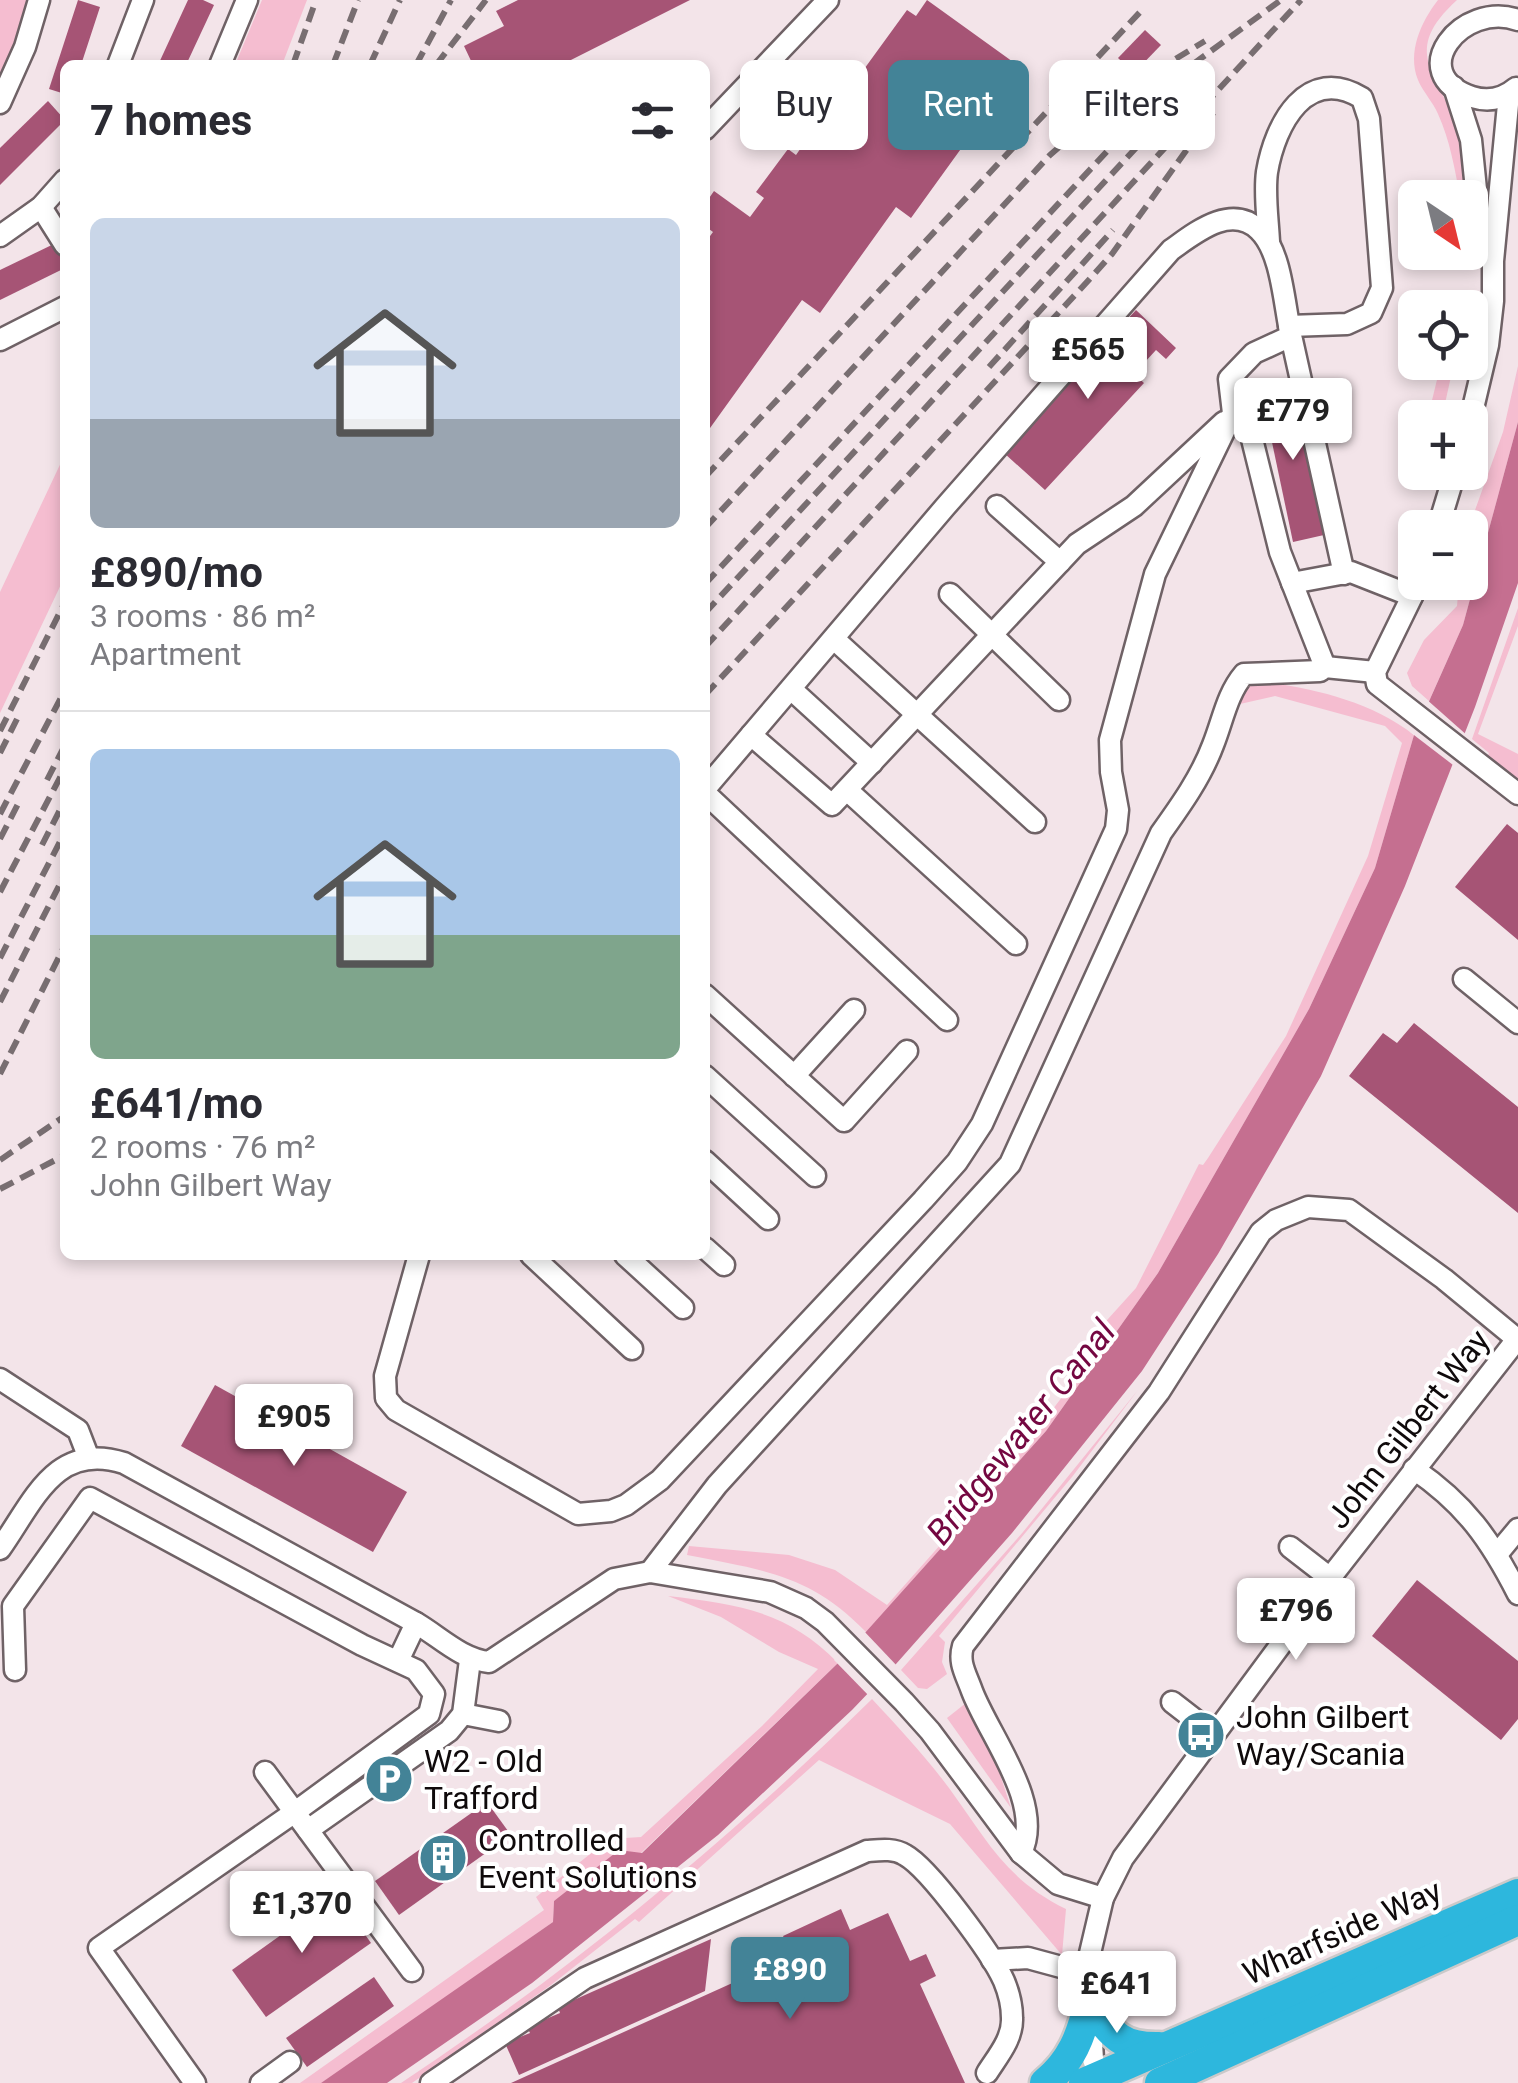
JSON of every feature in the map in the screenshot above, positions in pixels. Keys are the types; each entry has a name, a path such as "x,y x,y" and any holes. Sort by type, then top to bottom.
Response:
{"highway":[{"name":"Wharfside Way","path":"1094,2081 1162,2047 1518,1894"},
{"name":"Wharfside Way","path":"1160,2083 1518,1920"},
{"path":"1088,1988 1121,2041 1136,2048 1162,2047"},
{"path":"1045,2083 1073,2053 1088,1988"}],"street":[{"path":"0,104 26,47 39,0"},
{"path":"120,60 143,0"},
{"path":"222,60 246,0"},
{"path":"710,124 828,0"},
{"path":"1493,261 1479,220 1471,140 1454,87 1445,74 1441,44 1457,18 1470,10 1507,10"},
{"path":"418,1260 385,1376 386,1398 396,1410 578,1514 611,1512 660,1480 702,1438 957,1162 982,1124 1112,839 1118,810 1110,740 1155,574 1233,413 1229,379 1239,366 1290,331 1347,324 1371,313 1382,288 1368,119 1362,98 1344,86 1325,87 1308,94 1288,113 1273,144 1266,177 1269,243 1283,286 1290,331 1344,574"},
{"path":"1454,87 1482,100 1514,91 1493,261 1488,345 1475,400"},
{"path":"0,236 42,207 60,186"},
{"path":"42,207 60,237"},
{"path":"710,785 945,507 1171,250 1207,224 1238,219 1258,228 1269,243"},
{"path":"0,340 60,310"},
{"path":"751,735 832,805 1060,562 1095,530 1134,506 1233,413"},
{"path":"1233,413 1244,422 1250,435 1280,552 1325,667"},
{"path":"997,506 1060,562"},
{"path":"1292,583 1344,574 1398,584"},
{"path":"950,594 1060,700"},
{"path":"1411,600 1375,672 1376,684 1518,794"},
{"path":"834,640 1035,822"},
{"path":"650,1572 717,1486 1010,1164 1161,833 1190,792 1212,748 1232,688 1244,674 1325,667 1375,672"},
{"path":"790,688 872,763"},
{"path":"847,790 1016,944"},
{"path":"710,796 946,1020"},
{"path":"1464,979 1518,1024"},
{"path":"710,1000 844,1122 907,1051"},
{"path":"794,1076 854,1010"},
{"path":"710,1081 815,1176"},
{"path":"710,1166 768,1219"},
{"path":"1020,1853 1028,1838 1018,1786 961,1667 963,1646 1159,1392 1261,1232 1276,1220 1308,1207 1349,1210 1399,1244 1518,1338"},
{"path":"710,1253 724,1266"},
{"path":"536,1260 632,1349"},
{"path":"630,1260 683,1308"},
{"name":"John Gilbert Way","path":"1094,2081 1088,1988 1092,1936 1103,1898 1123,1858 1212,1733 1518,1338"},
{"path":"0,1378 78,1430 88,1456"},
{"path":"0,1549 54,1474 69,1462 88,1456 124,1463 416,1623 470,1660 489,1662 511,1650 614,1579 650,1572 770,1592 806,1608 841,1637 904,1702 930,1730 1020,1853 1058,1884 1103,1898"},
{"path":"1414,1468 1446,1491 1474,1520 1498,1553 1518,1594"},
{"path":"16,1670 14,1606 90,1498 362,1646 416,1670 434,1694 430,1714 302,1821"},
{"path":"1498,1553 1518,1530"},
{"path":"1290,1547 1330,1578"},
{"path":"398,1661 416,1623"},
{"path":"195,2083 99,1948 450,1731 463,1714 470,1660"},
{"path":"1172,1702 1212,1733"},
{"path":"463,1714 499,1721"},
{"path":"265,1772 412,1971"},
{"path":"431,2083 585,1978 867,1851 900,1852 922,1868 992,1960 1010,1999 1012,2020 1011,2032 987,2074"},
{"path":"992,1960 1028,1958 1088,1988"},
{"path":"261,2083 290,2062"}],"shaded area":[{"path":"0,0 34,0 0,93"},
{"path":"262,0 307,0 284,60 237,60"},
{"path":"1438,0 1457,0 1430,34 1427,49 1434,76 1457,127 1466,180 1457,180 1446,134 1415,69 1415,48 1426,18"},
{"path":"1518,366 1518,422 1488,533 1488,510 1475,510 1482,490 1488,490 1488,474 1503,432"},
{"path":"1437,380 1450,380 1446,400 1432,400"},
{"path":"1518,422 1518,583 1475,707 1405,886 1321,1076 1218,1254 1142,1371 1012,1533 896,1664 718,1835 532,1983 387,2083 321,2083 553,1922 554,1901 619,1850 642,1853 838,1663 1046,1431 1158,1273 1309,1009 1375,868 1414,735 1463,625 1470,600 1488,600 1488,533"},
{"path":"60,465 60,587 0,713 0,592"},
{"path":"1458,600 1470,600 1463,625 1429,701 1412,686 1407,673 1424,640 1457,606"},
{"path":"1518,608 1518,626 1478,734 1518,754 1518,782 1472,739"},
{"path":"1266,682 1344,699 1380,714 1414,735 1375,868 1309,1009 1158,1273 1046,1431 866,1632 805,1586 762,1571 687,1555 689,1546 789,1555 835,1570 887,1605 1004,1473 1098,1350 1089,1340 1136,1288 1199,1164 1203,1165 1208,1158 1286,1036 1368,856 1402,743 1385,726 1275,696 1240,704 1245,684"},
{"path":"1138,1390 1072,1477 939,1636 945,1642 942,1662 947,1674 927,1689 918,1688 901,1670 1023,1532"},
{"path":"668,1596 760,1613 800,1632 838,1663 641,1853 554,1901 553,1922 341,2071 321,2083 300,2083 544,1910 536,1897 609,1839 641,1837 818,1669 779,1652 721,1617"},
{"path":"872,1699 931,1765 1012,1871 1066,1909 1062,1955 950,1824 819,1760 639,1922 635,1919 551,1985 412,2083 401,2083 526,1996 646,1903 761,1804"},
{"path":"966,1703 993,1753 1011,1808 947,1718"}],"pier":[{"path":"1425,698 1469,737 1457,768 1410,732"},
{"path":"862,1629 899,1668 871,1698 834,1660"}],"building":[{"path":"78,0 100,7 83,60 60,60 60,92 49,89"},
{"path":"188,0 214,5 188,60 160,60"},
{"path":"518,0 690,0 571,60 471,60 464,46 504,26 496,11"},
{"path":"927,0 1010,60 888,60 888,150 960,150 911,218 896,207 820,313 802,300 710,428 710,197 714,191 750,217 764,198 756,192 787,150 796,155 799,150 868,150 868,64 907,10 916,16"},
{"path":"1145,30 1161,45 1147,60 1118,58"},
{"path":"48,101 60,114 60,125 0,185 0,148"},
{"path":"58,242 60,246 60,270 0,300 0,270"},
{"path":"1136,310 1176,348 1166,359 1156,350 1134,374 1144,383 1045,490 1004,453"},
{"path":"1292,384 1324,535 1293,542 1261,390"},
{"path":"1507,824 1518,833 1518,940 1455,887"},
{"path":"1414,1023 1518,1107 1518,1213 1349,1076 1383,1033 1397,1043"},
{"path":"215,1385 407,1492 373,1552 181,1446"},
{"path":"1417,1580 1518,1661 1518,1719 1501,1740 1372,1636"},
{"name":"Controlled Event Solutions","path":"487,1802 511,1835 399,1915 375,1881"},
{"path":"337,1895 371,1943 266,2017 232,1970"},
{"path":"841,1909 850,1930 888,1913 910,1961 926,1954 936,1976 920,1984 965,2083 511,2083 792,1956 783,1936"},
{"path":"711,1939 705,1991 519,2075 505,2043 530,2033 527,2027 560,2013 558,2007"},
{"path":"374,1977 394,2006 307,2067 286,2038"}],"railway":[{"path":"295,60 316,0"},
{"path":"335,60 358,0"},
{"path":"372,60 400,0"},
{"path":"419,60 451,0"},
{"path":"440,60 486,0"},
{"path":"710,579 1178,75 1281,0"},
{"path":"710,642 1301,0"},
{"path":"710,472 1141,11"},
{"path":"710,523 1050,155 1126,89 1205,41"},
{"path":"710,690 1112,254 1216,109"},
{"path":"710,608 1134,150"},
{"path":"989,367 1113,230"},
{"path":"0,731 60,612"},
{"path":"0,814 60,700"},
{"path":"0,753 17,719"},
{"path":"47,780 60,755"},
{"path":"0,892 60,778"},
{"path":"0,839 18,804"},
{"path":"42,845 60,810"},
{"path":"0,958 60,842"},
{"path":"0,1002 60,884"},
{"path":"0,1074 60,955"},
{"path":"0,1160 60,1119"},
{"path":"0,1189 60,1158"}],"place":[{"name":"John Gilbert Way/Scania","path":"1201,1735"},
{"name":"W2 - Old Trafford","path":"389,1779"},
{"name":"Controlled Event Solutions","path":"443,1858"}],"water label":[{"name":"Bridgewater Canal","path":"1021,1432"}]}
